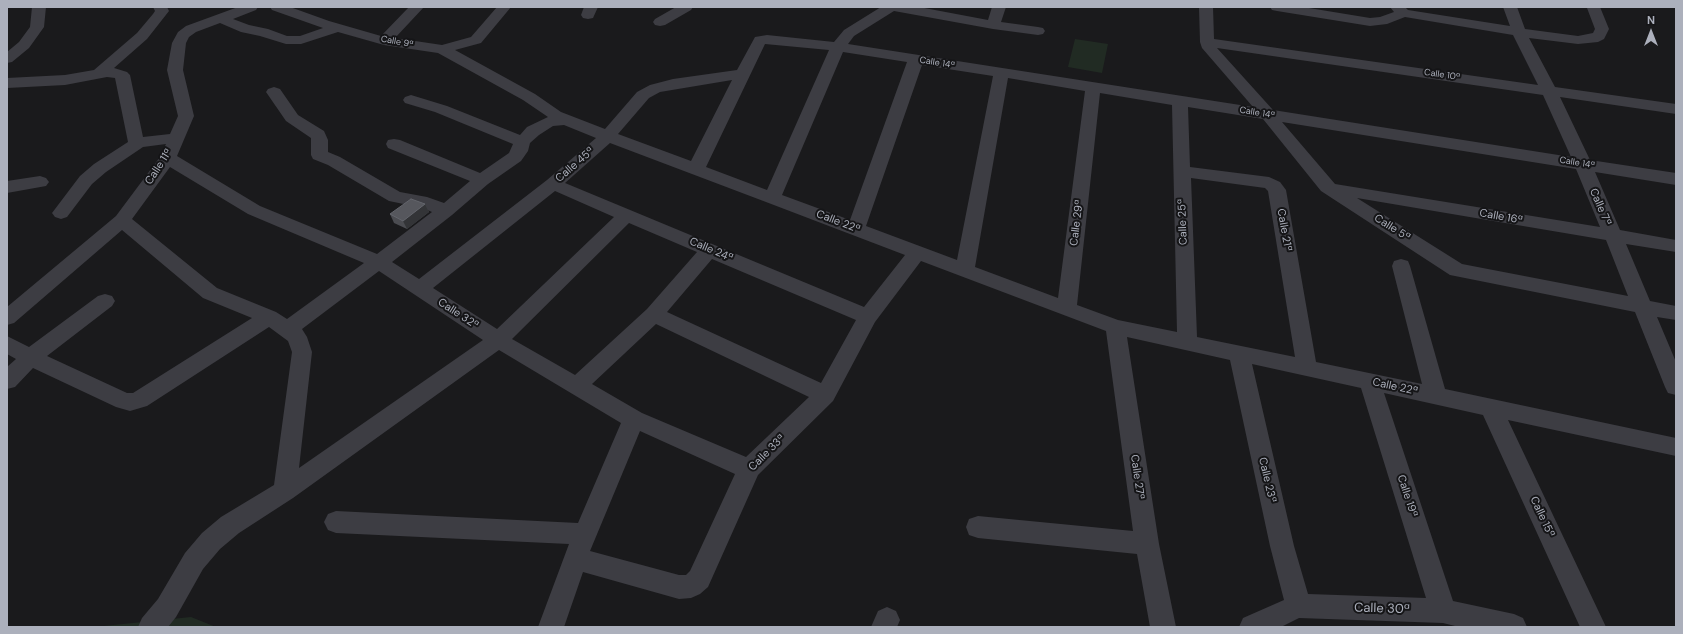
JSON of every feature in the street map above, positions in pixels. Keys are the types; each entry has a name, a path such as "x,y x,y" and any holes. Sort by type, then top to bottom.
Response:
{"street":[{"path":"7,59 24,45 34,32 37,27 40,7"},
{"path":"98,74 142,36 159,16 162,11 160,7"},
{"name":"Calle 11ª","path":"7,318 122,220 168,158 186,116 175,70 178,43 183,35 191,29 251,7"},
{"name":"Calle 9ª","path":"277,7 337,28 384,41 442,49 476,40 504,7"},
{"path":"384,41 417,7"},
{"path":"660,22 686,7"},
{"path":"772,198 838,47 849,33 891,7"},
{"path":"896,7 993,25 1038,31"},
{"path":"993,25 999,7"},
{"name":"Calle 5ª","path":"1206,7 1209,48 1268,115 1327,187 1457,270 1676,313"},
{"path":"1277,7 1370,22 1382,21 1401,10 1562,39 1593,39 1599,36 1602,30 1594,8"},
{"name":"Calle 7ª","path":"1510,7 1519,32 1549,91 1583,164 1676,387"},
{"path":"219,18 246,29 263,32 286,40 301,40 337,28"},
{"name":"Calle 14ª","path":"742,74 756,44 760,40 767,39 838,47 916,59 1676,179"},
{"name":"Calle 10ª","path":"1208,42 1676,109"},
{"name":"Calle 22ª","path":"442,49 529,97 565,120 1067,309"},
{"path":"856,229 916,59"},
{"path":"7,83 65,80 98,74 117,73 122,75 135,140 139,142"},
{"path":"966,270 1001,73"},
{"path":"696,169 742,74"},
{"name":"Calle 45ª","path":"419,289 554,184 608,136 643,95 655,88 742,74"},
{"name":"Calle 29ª","path":"1067,309 1092,87"},
{"path":"274,92 292,118 318,135 320,140 318,155 334,161 394,197 427,203 446,211"},
{"path":"411,100 441,109 522,142"},
{"name":"Calle 25ª","path":"1180,101 1187,342"},
{"path":"288,329 446,211 482,180 515,157 520,151 522,142 533,131 549,122 565,120"},
{"path":"60,213 86,180 100,168 139,142 177,138"},
{"path":"394,144 482,180"},
{"name":"Calle 32ª","path":"168,158 254,210 378,262 498,340 634,419 749,469"},
{"name":"Calle 21ª","path":"1182,172 1269,183 1277,190 1307,368"},
{"path":"7,187 40,182"},
{"name":"Calle 24ª","path":"554,184 626,216 868,317"},
{"name":"Calle 16ª","path":"1327,187 1676,246"},
{"path":"152,627 167,608 194,561 211,541 230,525 285,491 498,340 626,216"},
{"path":"122,220 210,293 269,317 288,329 297,337 302,352 285,491"},
{"path":"576,386 654,314 710,250"},
{"name":"Calle 33ª","path":"575,558 679,587 691,586 699,579 749,469 825,395 868,317 918,252"},
{"path":"1402,266 1436,395"},
{"path":"7,381 30,357 105,301"},
{"path":"1067,309 1115,326"},
{"path":"654,314 825,395"},
{"path":"7,344 30,357 124,401 130,402 139,400 269,317"},
{"name":"Calle 22ª","path":"1115,326 1676,447"},
{"name":"Calle 27ª","path":"1115,326 1147,544 1163,627"},
{"name":"Calle 23ª","path":"1239,353 1282,546 1298,606"},
{"name":"Calle 19ª","path":"1370,382 1443,611"},
{"name":"Calle 15ª","path":"1492,408 1593,627"},
{"path":"551,627 575,558 634,419"},
{"path":"336,522 585,534"},
{"path":"978,526 1147,544"},
{"name":"Calle 30ª","path":"1252,627 1298,606 1443,611 1514,627"}],"shaded area":[{"path":"1075,39 1108,44 1102,73 1068,67"},
{"path":"191,617 216,627 94,627"}],"building":[{"path":"411,199 425,204 403,221 390,214"}]}
